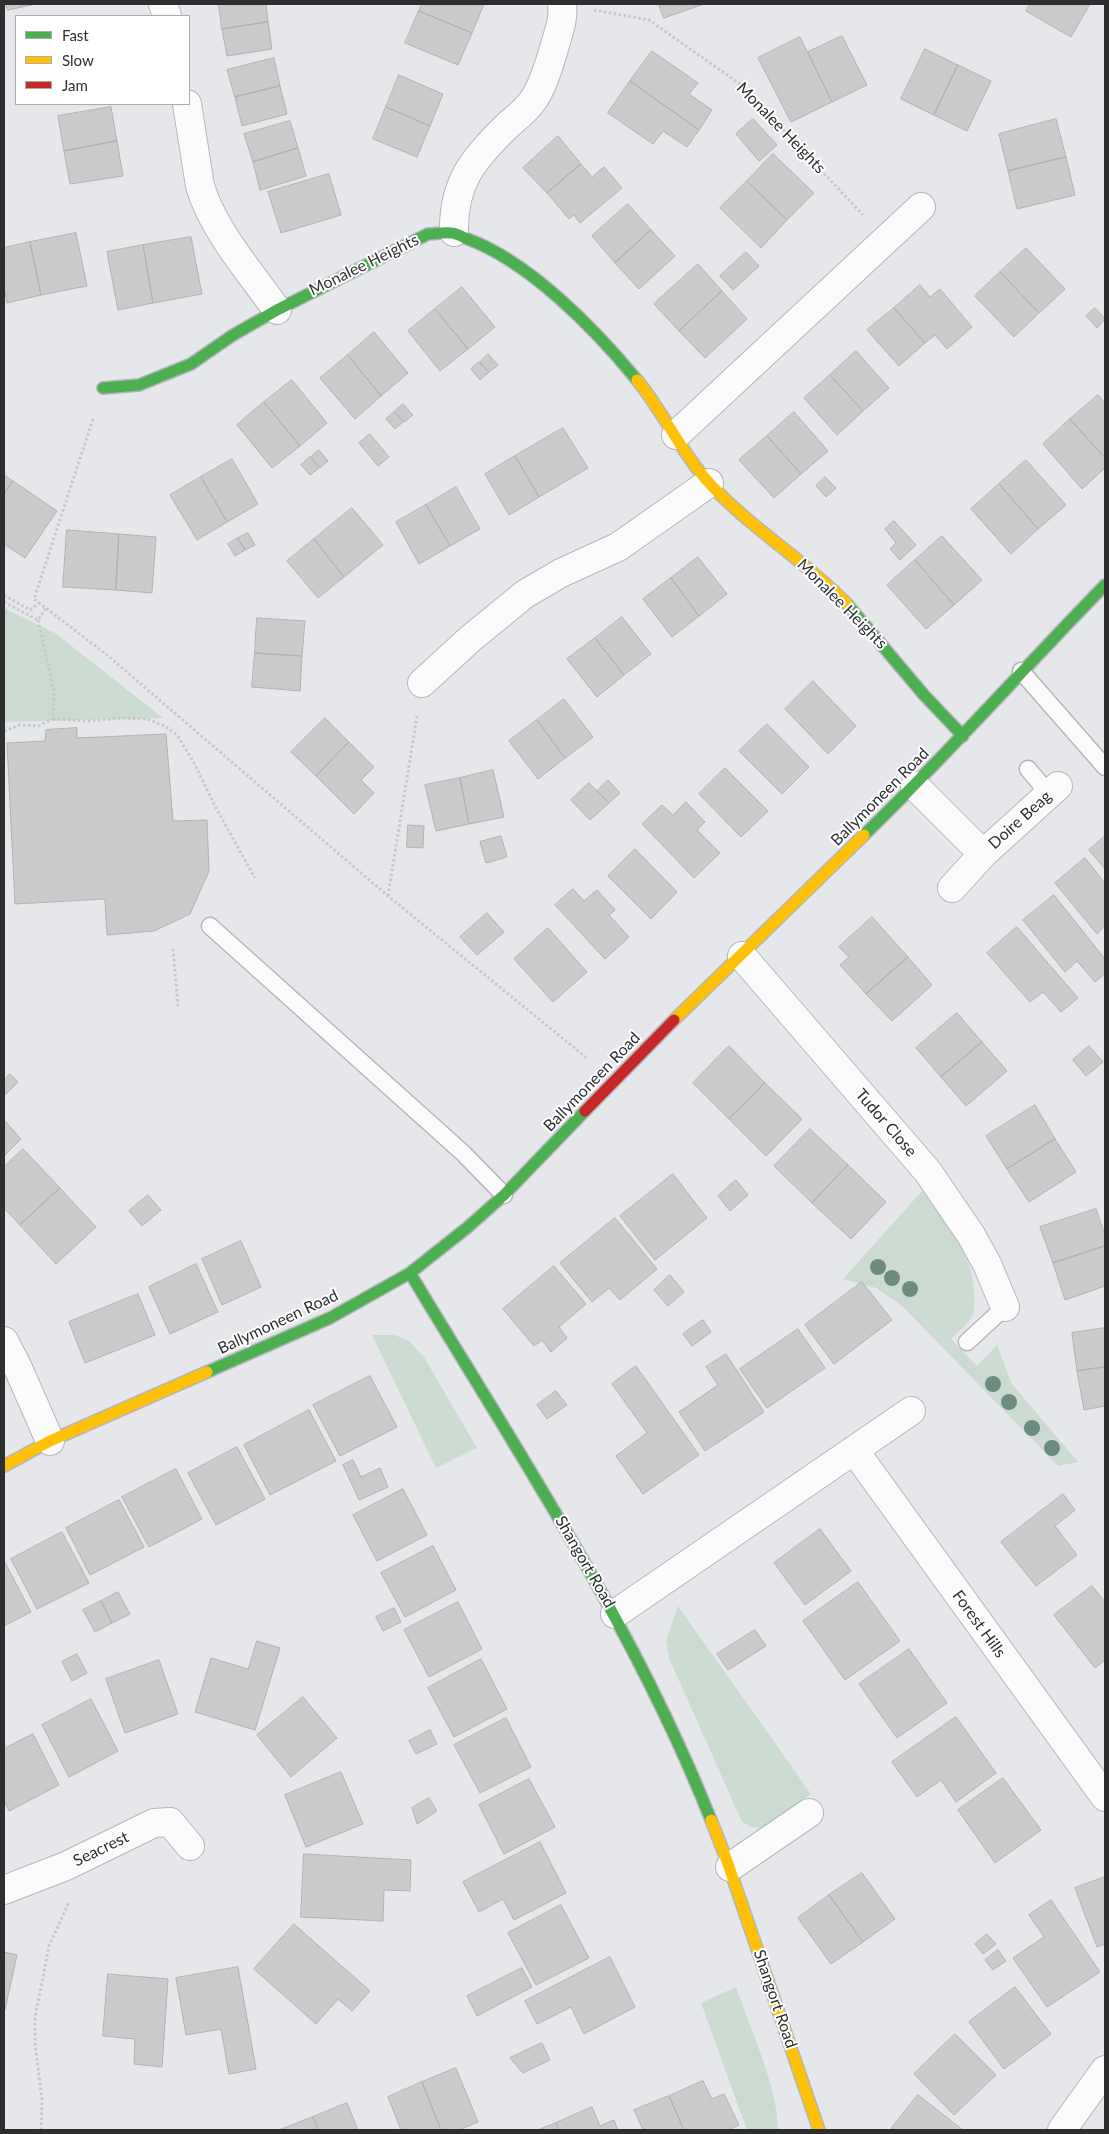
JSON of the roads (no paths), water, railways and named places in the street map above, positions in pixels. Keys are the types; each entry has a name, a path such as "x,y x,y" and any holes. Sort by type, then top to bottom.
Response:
{"street":[{"path":"454,232 454,210 457,194 469,170 486,147 527,108 538,91 561,25 562,4"},
{"path":"187,105 199,180 204,199 218,225 276,310"},
{"path":"676,436 921,207"},
{"name":"Monalee Heights","path":"103,388 139,385 191,364 233,335 276,310 436,230 454,232 466,236 494,249 586,324 635,377 709,483 743,515 798,558 843,600 878,638 921,691 963,736"},
{"path":"422,683 470,638 525,594 561,572 618,547 709,483"},
{"name":"Ballymoneen Road","path":"4,1466 50,1441 330,1318 410,1273 468,1227 504,1194 669,1025 915,786 1021,671 1105,585"},
{"name":"Doire Beag","path":"915,786 983,854"},
{"name":"Doire Beag","path":"952,888 983,854 1053,790"},
{"name":"Tudor Close","path":"742,956 928,1172 971,1235 987,1264 1005,1307"},
{"name":"Shangort Road","path":"410,1273 539,1484 615,1614 697,1785 730,1867 819,2130"},
{"path":"4,1341 50,1441"},
{"path":"615,1614 911,1411"},
{"name":"Forest Hills","path":"854,1450 1105,1797"},
{"path":"730,1867 809,1813"},
{"name":"Seacrest","path":"4,1890 66,1866 154,1823 162,1821 170,1822 176,1827 190,1846"},
{"path":"1062,2130 1105,2070"}],"lane":[{"path":"1021,671 1105,767"},
{"path":"1028,769 1053,790"},
{"path":"210,926 463,1153 504,1194"},
{"path":"967,1342 1005,1307"}]}
